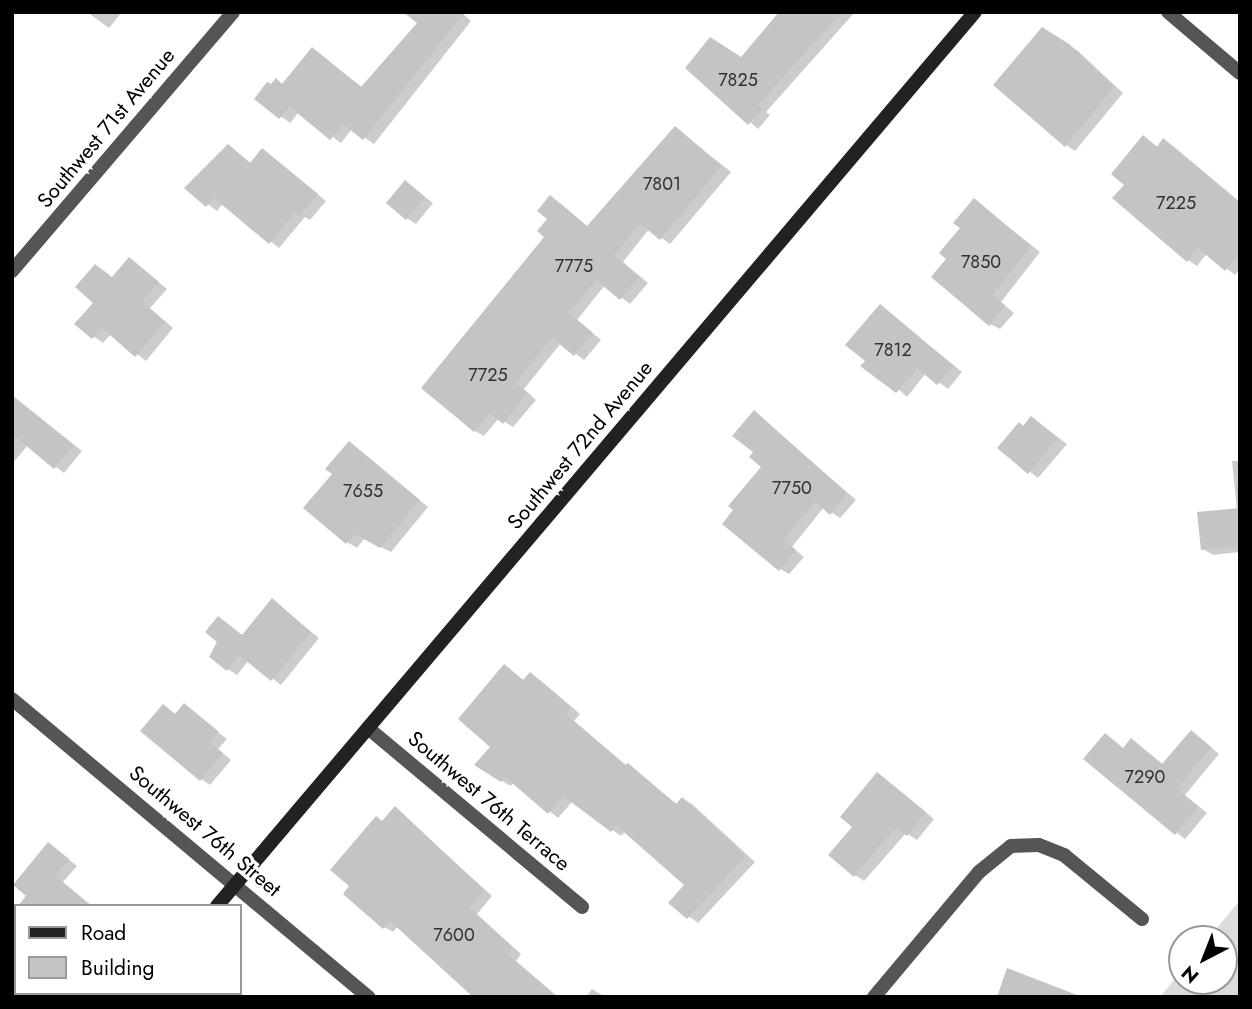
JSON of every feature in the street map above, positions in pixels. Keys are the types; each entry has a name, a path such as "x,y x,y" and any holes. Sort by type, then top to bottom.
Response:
{"street":[{"name":"Southwest 71st Avenue","path":"12,271 233,12"},
{"name":"Southwest 72nd Avenue","path":"220,904 975,12"},
{"path":"1168,12 1240,73"},
{"name":"Southwest 76th Street","path":"12,699 369,997"},
{"name":"Southwest 76th Terrace","path":"368,729 582,907"},
{"path":"874,997 979,872 1011,846 1039,845 1064,855 1142,919"}],"shaded area":[{"path":"1240,900 1240,997 1160,997 1168,987 1168,995 1238,995 1238,925 1219,925"}],"building":[{"path":"403,12 465,12 363,140 343,124 330,140 290,107 279,119 254,99 267,82 271,84 276,78 282,84 312,47 361,87 417,23"},
{"path":"779,12 842,12 758,105 762,109 748,125 685,68 710,37 741,57"},
{"path":"1042,27 1069,44 1114,87 1065,147 993,85"},
{"path":"675,126 722,166 660,240 640,224 614,256 639,277 620,300 596,280 569,313 593,333 574,356 552,338 515,383 527,393 503,424 490,413 474,432 421,388 544,237 537,231 547,219 537,211 550,195 587,226"},
{"path":"1143,135 1157,147 1163,138 1240,203 1240,253 1225,271 1198,248 1187,262 1112,198 1124,185 1111,174"},
{"path":"228,144 250,163 262,148 318,194 300,216 295,212 269,244 214,198 206,207 184,188"},
{"path":"405,180 425,197 406,220 386,203"},
{"path":"974,198 1031,246 993,295 1005,306 989,326 931,277 946,259 939,253 960,228 953,223"},
{"path":"129,257 159,282 142,302 165,322 135,357 102,328 92,339 74,324 93,303 75,287 95,264 112,277"},
{"path":"880,304 954,366 937,385 917,368 896,393 860,366 865,361 845,345"},
{"path":"12,395 74,445 54,469 12,434"},
{"path":"754,410 847,493 830,515 815,502 783,540 796,550 779,571 722,524 733,510 728,506 761,467 749,457 753,452 732,436"},
{"path":"1031,416 1058,438 1028,474 997,448 1019,422 1023,426"},
{"path":"349,441 420,500 380,548 355,534 346,544 303,508 332,474 325,469"},
{"path":"1240,508 1240,546 1201,550 1197,512"},
{"path":"272,598 311,632 271,681 239,655 227,671 209,657 217,642 205,632 218,616 242,635"},
{"path":"504,664 523,680 530,672 571,707 566,714 625,765 628,763 676,804 682,797 746,856 687,919 668,903 684,885 617,826 611,832 563,796 548,814 505,777 501,782 474,765 490,747 458,719"},
{"path":"184,703 219,732 210,743 223,753 200,781 140,731 163,704 175,714"},
{"path":"1191,730 1211,747 1177,789 1198,807 1175,835 1083,759 1105,733 1123,748 1131,738 1162,764"},
{"path":"877,772 926,812 907,836 897,828 854,877 828,855 852,827 840,817"},
{"path":"395,806 484,890 469,908 513,948 507,954 557,997 473,997 390,921 383,929 343,894 349,886 330,870 376,816 382,821"},
{"path":"48,842 69,859 55,876 89,904 20,904 26,896 13,885"},
{"path":"1007,968 1077,995 997,997"}]}
